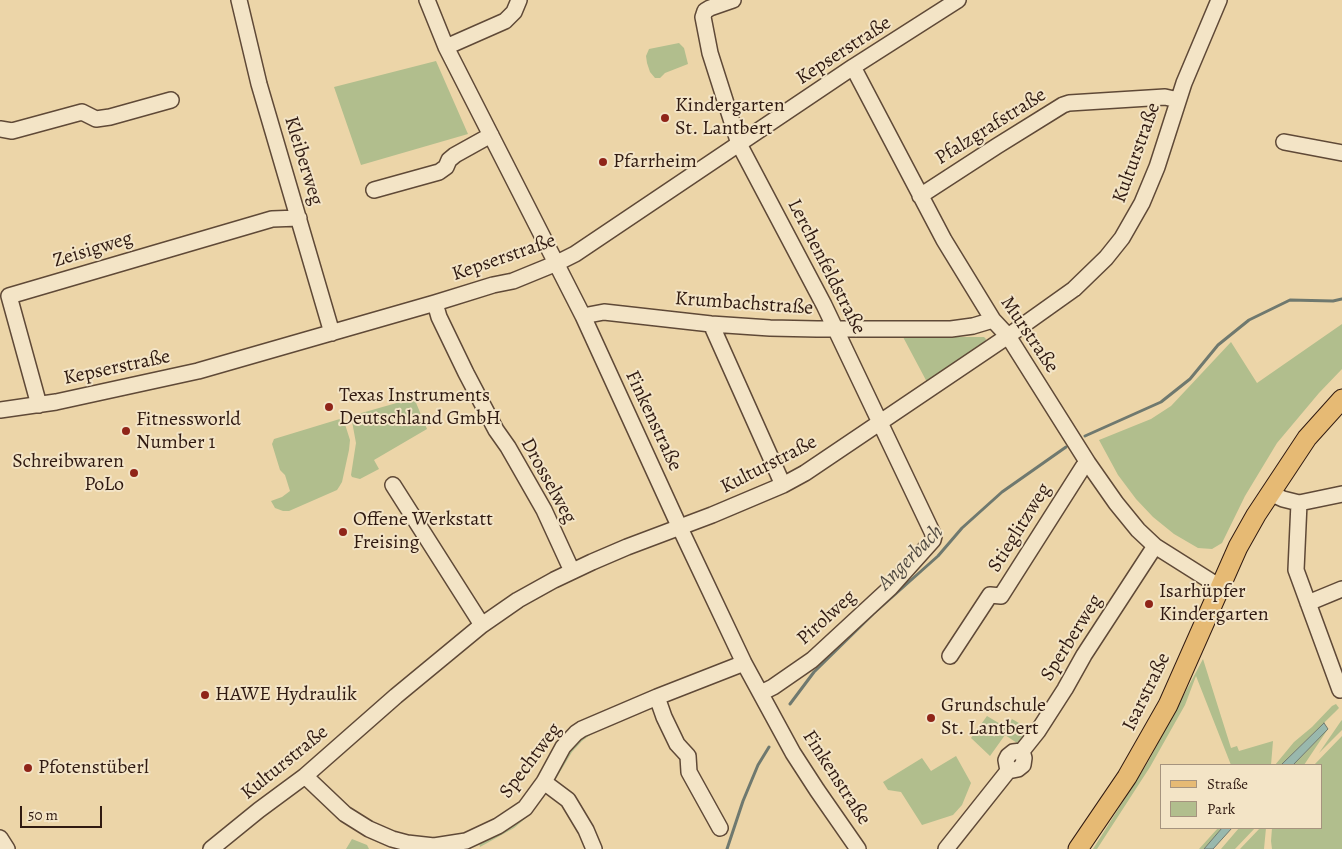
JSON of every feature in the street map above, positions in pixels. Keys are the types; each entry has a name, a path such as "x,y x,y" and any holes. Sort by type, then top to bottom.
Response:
{"main road":[{"name":"Isarstraße","path":"1078,849 1128,777 1168,705 1238,547 1270,493 1307,438 1342,399"}],"street":[{"name":"Kleiberweg","path":"239,0 259,84 332,333"},
{"name":"Finkenstraße","path":"427,0 446,47 583,316 744,663 793,752 858,849"},
{"path":"446,47 505,21 514,12 519,0"},
{"name":"Lerchenfeldstraße","path":"733,0 710,8 705,11 704,17 710,53 739,144 774,208 835,329 934,536 933,540"},
{"name":"Kepserstraße","path":"0,410 39,405 198,371 512,281 557,264 575,254 853,67 958,0"},
{"name":"Kulturstraße","path":"211,849 305,776 396,696 482,625 518,600 572,571 783,485 805,473 880,424 1074,289 1094,270 1122,238 1147,192 1178,100 1219,0"},
{"name":"Murstraße","path":"853,67 944,240 993,320 1008,336 1088,464 1138,530 1155,546 1220,587"},
{"name":"Pfalzgrafstraße","path":"920,196 1063,105 1069,103 1165,97 1178,100"},
{"path":"0,129 12,131 82,112 96,120 172,100"},
{"path":"374,190 439,172 446,167 449,160 455,154 491,135"},
{"path":"1284,142 1342,153"},
{"name":"Zeisigweg","path":"39,405 9,296 272,219 299,218"},
{"name":"Drosselweg","path":"435,303 439,317 466,373 496,430 508,447 544,510 572,571"},
{"name":"Krumbachstraße","path":"583,316 604,312 711,324 770,328 835,329 951,328 973,326 993,320"},
{"path":"711,324 783,485"},
{"name":"Stieglitzweg","path":"950,656 990,595 1001,596 1083,466 1088,464"},
{"path":"393,485 482,625"},
{"path":"1270,493 1299,503 1342,494"},
{"path":"1299,503 1296,570 1340,690"},
{"name":"Pirolweg","path":"760,693 773,687 812,660 890,588 933,540"},
{"name":"Sperberweg","path":"946,849 1008,771 1018,769 1023,765 1022,750 1065,689 1084,655 1155,546"},
{"path":"1308,603 1342,589"},
{"name":"Spechtweg","path":"305,776 345,814 369,829 392,839 434,846 468,845 525,808 544,782 563,747 576,733 592,724 744,663"},
{"path":"657,697 664,717 678,744 688,756 689,772 720,828"},
{"path":"544,782 568,800 586,830 594,849"},
{"path":"0,838 7,849"}],"green space":[{"path":"679,43 684,48 688,64 665,73 660,78 655,78 650,72 647,63 646,56 649,49"},
{"path":"436,61 468,134 361,165 334,87"},
{"path":"1342,324 1342,369 1277,443 1245,496 1222,543 1212,549 1198,548 1174,534 1153,517 1136,499 1118,475 1099,440 1151,419 1171,406 1231,342 1257,383"},
{"path":"903,337 984,337 986,339 984,345 928,384"},
{"path":"414,398 427,429 374,460 379,469 360,479 352,477 356,443 351,416"},
{"path":"343,418 350,440 342,482 337,490 289,511 275,508 271,501 282,497 290,491 285,475 280,470 272,444 274,439"},
{"path":"1203,659 1231,748 1237,746 1239,751 1273,741 1271,764 1231,764 1196,676 1185,705 1150,767 1097,849 1093,849 1148,762"},
{"path":"1336,704 1339,708 1282,764 1276,764 1294,742"},
{"path":"987,716 1007,728 1012,719 1031,730 1020,745 1005,735 990,756 971,738"},
{"path":"1341,721 1342,730 1319,753"},
{"path":"1328,729 1305,764 1294,764"},
{"path":"597,730 582,741 572,752 554,782 552,779 570,749 589,731"},
{"path":"1342,736 1342,849 1272,849 1272,829 1322,829 1322,764 1315,764"},
{"path":"956,756 971,783 962,805 953,815 922,825 901,792 888,790 883,782 922,758 931,771"},
{"path":"523,817 527,817 514,828 480,847 479,843 504,830"},
{"path":"1217,829 1221,829 1204,849 1199,849"},
{"path":"1238,829 1254,829 1235,849 1221,849"},
{"path":"1259,829 1266,829 1264,849 1240,849"},
{"path":"352,839 367,845 369,849 346,849"}],"water":[{"path":"1324,723 1328,729 1294,764 1282,764"},
{"path":"1221,829 1231,829 1213,849 1204,849"}],"waterway":[{"name":"Angerbach","path":"1085,436 1161,402 1190,379 1218,345 1249,320 1290,300 1333,301 1342,299"},
{"name":"Angerbach","path":"790,704 814,672 873,614 938,556 962,528 1002,492 1066,447"},
{"name":"Angerbach","path":"727,849 743,801 758,765 769,747"}],"place":[{"name":"Kindergarten St. Lantbert","path":"665,118"},
{"name":"Pfarrheim","path":"603,162"},
{"name":"Texas Instruments Deutschland GmbH","path":"329,407"},
{"name":"Fitnessworld Number 1","path":"126,431"},
{"name":"Schreibwaren PoLo","path":"134,473"},
{"name":"Offene Werkstatt Freising","path":"343,532"},
{"name":"Isarhüpfer Kindergarten","path":"1149,604"},
{"name":"HAWE Hydraulik","path":"205,695"},
{"name":"Grundschule St. Lantbert","path":"931,718"},
{"name":"Pfotenstüberl","path":"28,768"}]}
